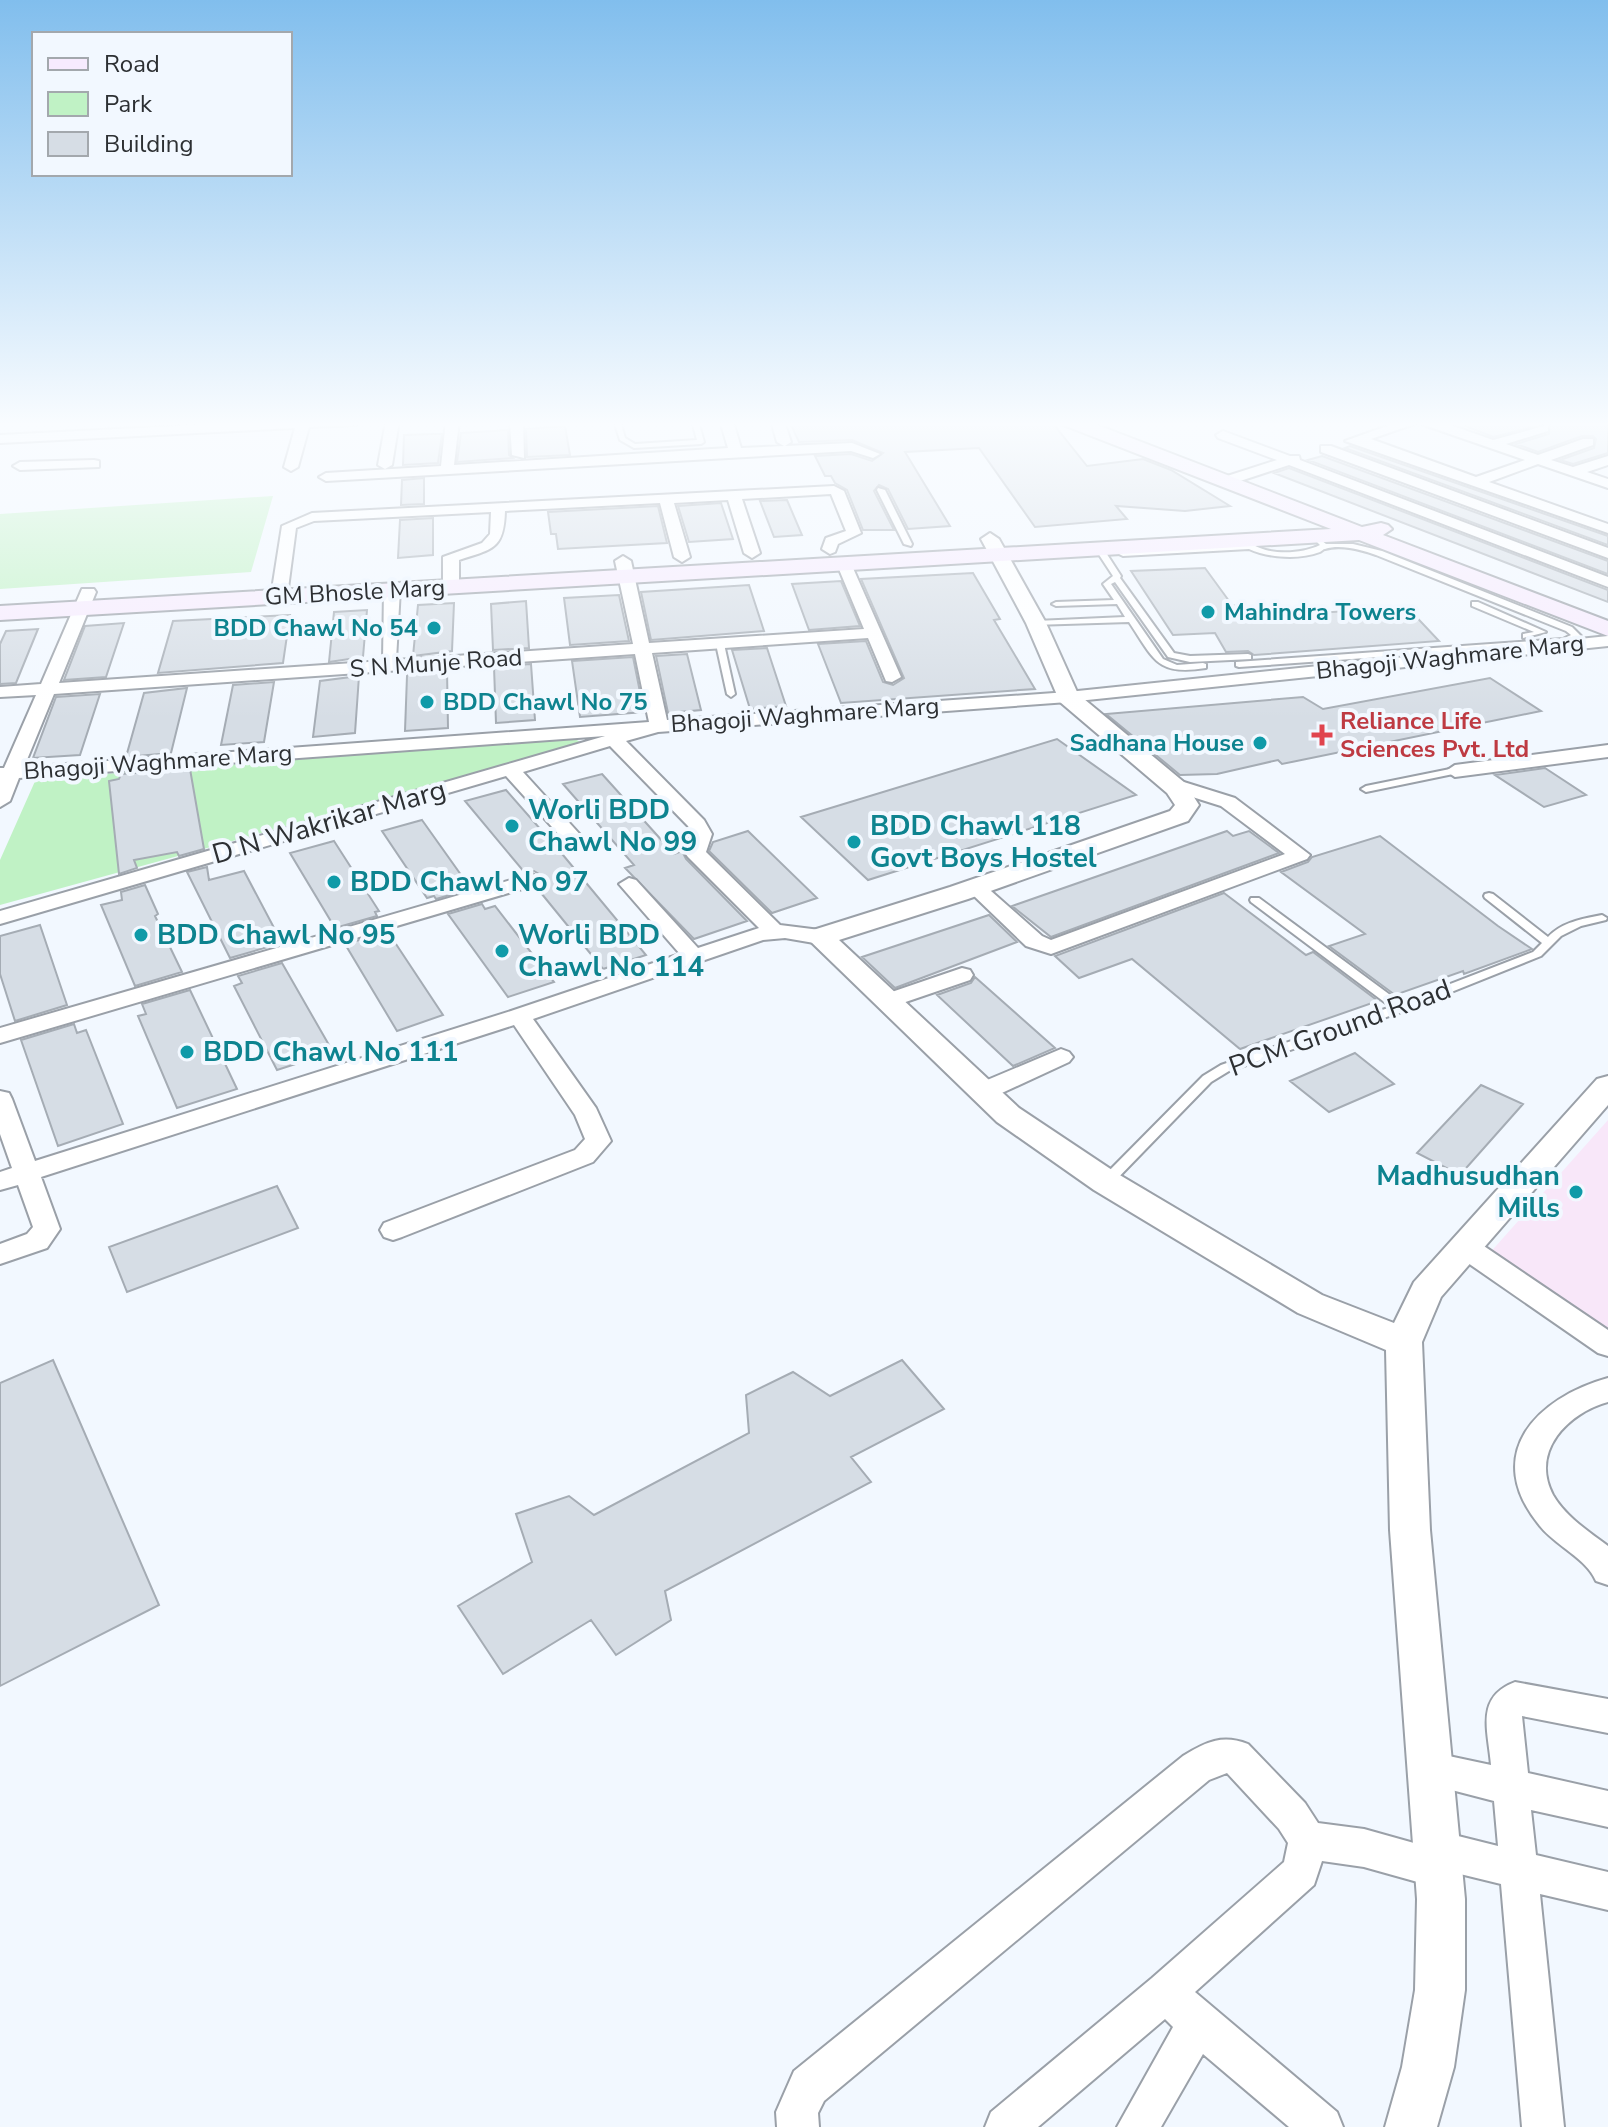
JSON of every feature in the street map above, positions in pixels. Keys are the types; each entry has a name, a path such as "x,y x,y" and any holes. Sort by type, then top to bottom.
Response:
{"main road":[{"path":"1299,520 1320,534"},
{"path":"625,568 682,557 752,553 837,555 908,544 993,546 1320,534 1335,520"},
{"path":"1375,520 1608,614"},
{"name":"GM Bhosle Marg","path":"0,613 84,600 281,588 392,589 452,578 993,546 1246,543 1320,534 1358,534 1384,522"},
{"path":"1358,534 1492,592 1608,629"},
{"path":"281,588 452,578"},
{"path":"0,597 84,600"}],"street":[{"path":"281,588 289,526 301,520"},
{"path":"452,578 451,557 487,546 497,535 498,520"},
{"path":"672,520 682,557"},
{"path":"742,520 752,553"},
{"path":"849,520 854,533 831,541 892,677"},
{"path":"1446,520 1608,582"},
{"path":"1519,520 1608,553"},
{"path":"1583,520 1608,529"},
{"path":"993,546 1036,623 1068,697 1171,784 1187,805 1179,816"},
{"path":"625,568 659,726"},
{"path":"389,658 392,589"},
{"path":"0,801 6,774 47,689 84,600"},
{"name":"S N Munje Road","path":"0,692 873,633"},
{"name":"Bhagoji Waghmare Marg","path":"6,774 1068,697 1244,670 1608,641"},
{"name":"D N Wakrikar Marg","path":"0,918 659,726"},
{"path":"613,739 697,824 702,834 695,844 695,853 775,932"},
{"path":"1455,771 1608,751"},
{"path":"510,769 577,843"},
{"path":"971,894 1034,941 1051,947 1300,855 1228,802 1171,784"},
{"path":"13,1177 519,1016 760,934 785,931 820,937 971,894 1179,816 1228,802"},
{"path":"0,1036 532,880"},
{"path":"629,884 694,956"},
{"path":"971,894 1017,948"},
{"path":"820,937 1008,1115 1106,1182 1310,1304 1404,1342"},
{"path":"888,1001 962,975"},
{"path":"393,1230 584,1156 598,1141 587,1114 519,1016"},
{"path":"982,1092 1061,1057"},
{"path":"1411,2127 1428,2067 1440,1990 1439,1859 1410,1530 1404,1342 1426,1291 1608,1086"},
{"path":"0,1099 13,1177 47,1229 37,1241 0,1254"},
{"path":"1465,1247 1608,1345"},
{"path":"1608,1390 1586,1394 1559,1411 1543,1428 1532,1448 1531,1472 1537,1497 1552,1518 1604,1562 1608,1571"},
{"path":"1543,2127 1504,1714 1506,1704 1515,1698 1608,1716"},
{"path":"798,2127 797,2112 809,2086 1196,1768 1216,1756 1235,1756 1247,1765 1292,1816 1307,1840 1301,1872 1166,1992 1006,2127"},
{"path":"1430,1769 1608,1809"},
{"path":"1307,1840 1519,1868 1608,1891"},
{"path":"1166,1992 1304,2121"},
{"path":"1138,2127 1198,2023"}],"lane":[{"path":"896,520 908,544"},
{"path":"1320,534 1492,592 1569,629 1577,636 1564,641 1365,660"},
{"path":"1123,554 1246,543"},
{"path":"1098,547 1167,652 1190,659 1533,636 1542,632 1475,604"},
{"path":"1116,578 1107,581 1107,584 1164,664 1176,668 1244,670"},
{"path":"1056,604 1119,602"},
{"path":"1036,623 1130,619"},
{"path":"720,644 731,694"},
{"path":"1366,789 1455,771"},
{"path":"1489,896 1547,942"},
{"path":"1255,900 1400,1008"},
{"name":"PCM Ground Road","path":"1106,1182 1207,1079 1225,1068 1400,1008 1537,954 1547,942 1578,923 1602,918"}],"shaded area":[{"name":"Madhusudhan Mills","path":"1608,1120 1608,1353 1479,1265"}],"green space":[{"path":"0,520 266,520 251,572 0,589"},
{"path":"575,739 582,743 0,905 0,860 36,779"}],"building":[{"path":"400,520 433,520 433,555 398,558"},
{"path":"549,520 661,520 667,543 558,549 556,534 551,534"},
{"path":"682,520 727,520 733,539 689,542"},
{"path":"767,520 796,520 802,535 774,537"},
{"path":"859,520 889,520 894,530 863,530"},
{"path":"904,520 947,520 950,526 908,529"},
{"path":"1030,520 1113,520 1035,527"},
{"path":"1396,520 1426,520 1608,590 1608,602"},
{"path":"1467,520 1497,520 1608,561 1608,574"},
{"path":"1541,520 1563,520 1608,536 1608,545"},
{"name":"Mahindra Towers","path":"1205,568 1232,605 1273,616 1407,607 1439,641 1254,655 1248,651 1226,652 1215,633 1173,635 1131,571"},
{"path":"973,573 1000,619 994,620 1035,689 841,703 818,644 866,641 883,682 893,685 904,678 861,579"},
{"path":"841,581 860,626 809,630 792,584"},
{"path":"749,585 764,631 651,640 641,592"},
{"path":"619,595 629,641 570,645 564,598"},
{"path":"526,601 529,648 493,650 491,604"},
{"name":"BDD Chawl No 54","path":"454,603 452,651 413,656 418,605"},
{"path":"367,610 363,657 329,662 334,612"},
{"path":"290,615 283,663 158,673 173,621"},
{"path":"124,623 106,677 64,680 85,626"},
{"path":"38,629 16,683 0,684 0,644 6,631"},
{"path":"767,648 786,706 750,709 732,650"},
{"path":"687,654 701,710 668,713 656,656"},
{"path":"633,657 644,712 580,717 572,661"},
{"path":"531,664 535,720 496,723 494,667"},
{"name":"BDD Chawl No 75","path":"447,670 448,728 405,731 407,676 411,672"},
{"path":"359,676 355,733 313,737 320,681"},
{"name":"Sadhana House","path":"1490,678 1541,711 1282,764 1278,760 1217,774 1180,775 1106,714 1303,697 1323,709"},
{"path":"274,682 264,742 221,745 233,685"},
{"path":"187,688 171,753 126,757 144,693"},
{"path":"100,694 80,755 33,758 56,697"},
{"path":"1057,739 1136,795 868,880 801,817"},
{"path":"1545,768 1586,795 1544,807 1495,775"},
{"path":"190,769 204,849 179,856 177,852 134,860 137,868 119,874 109,781 119,779 121,774"},
{"path":"602,774 674,854 682,851 686,859 747,921 694,939 625,868 634,865 563,784"},
{"path":"506,790 646,955 603,969 537,888 544,882 544,877 534,871 525,873 465,801"},
{"path":"422,820 471,889 436,899 434,896 427,898 382,831"},
{"path":"748,831 817,898 772,913 709,851 713,842"},
{"path":"1227,831 1233,836 1249,831 1279,853 1051,937 1012,906"},
{"path":"1380,836 1532,949 1395,995 1329,946 1365,934 1281,872 1308,862 1312,857"},
{"name":"BDD Chawl No 97","path":"334,841 379,911 375,912 377,916 335,928 290,853"},
{"path":"207,867 209,880 244,871 282,943 230,958 187,872"},
{"name":"BDD Chawl No 95","path":"145,885 158,914 155,916 182,972 135,986 101,905 122,900 121,892"},
{"path":"1224,893 1306,955 1313,952 1378,1001 1240,1049 1132,959 1079,978 1055,956"},
{"name":"Worli BDD Chawl No 114","path":"482,904 485,909 495,906 554,982 508,997 448,914"},
{"path":"989,915 1017,942 895,988 862,957"},
{"path":"40,925 67,1005 15,1021 0,974 0,936"},
{"path":"388,932 443,1015 397,1031 345,944"},
{"path":"282,963 333,1052 277,1070 234,986 242,983 238,976"},
{"path":"975,977 1055,1048 1013,1066 937,995 971,983"},
{"name":"BDD Chawl No 111","path":"190,990 237,1089 177,1108 138,1016 146,1014 142,1004"},
{"path":"74,1024 77,1033 86,1030 123,1124 58,1146 21,1040"},
{"path":"1355,1053 1394,1084 1329,1112 1290,1081"},
{"path":"1481,1085 1523,1104 1460,1175 1417,1153"},
{"path":"277,1186 298,1228 127,1292 109,1247"},
{"path":"53,1360 159,1605 0,1686 0,1383"},
{"path":"902,1360 944,1409 851,1457 871,1482 665,1591 671,1620 616,1655 591,1620 503,1674 458,1606 532,1562 516,1514 569,1496 594,1515 749,1433 746,1395 793,1372 830,1396"}],"place":[{"name":"Mahindra Towers","path":"1208,612"},
{"name":"BDD Chawl No 54","path":"434,628"},
{"name":"BDD Chawl No 75","path":"427,702"},
{"name":"Reliance Life Sciences Pvt. Ltd","path":"1322,735"},
{"name":"Sadhana House","path":"1260,743"},
{"name":"Worli BDD Chawl No 99","path":"512,826"},
{"name":"BDD Chawl 118 Govt Boys Hostel","path":"854,842"},
{"name":"BDD Chawl No 97","path":"334,882"},
{"name":"BDD Chawl No 95","path":"141,935"},
{"name":"Worli BDD Chawl No 114","path":"502,951"},
{"name":"BDD Chawl No 111","path":"187,1052"},
{"name":"Madhusudhan Mills","path":"1576,1192"}]}
